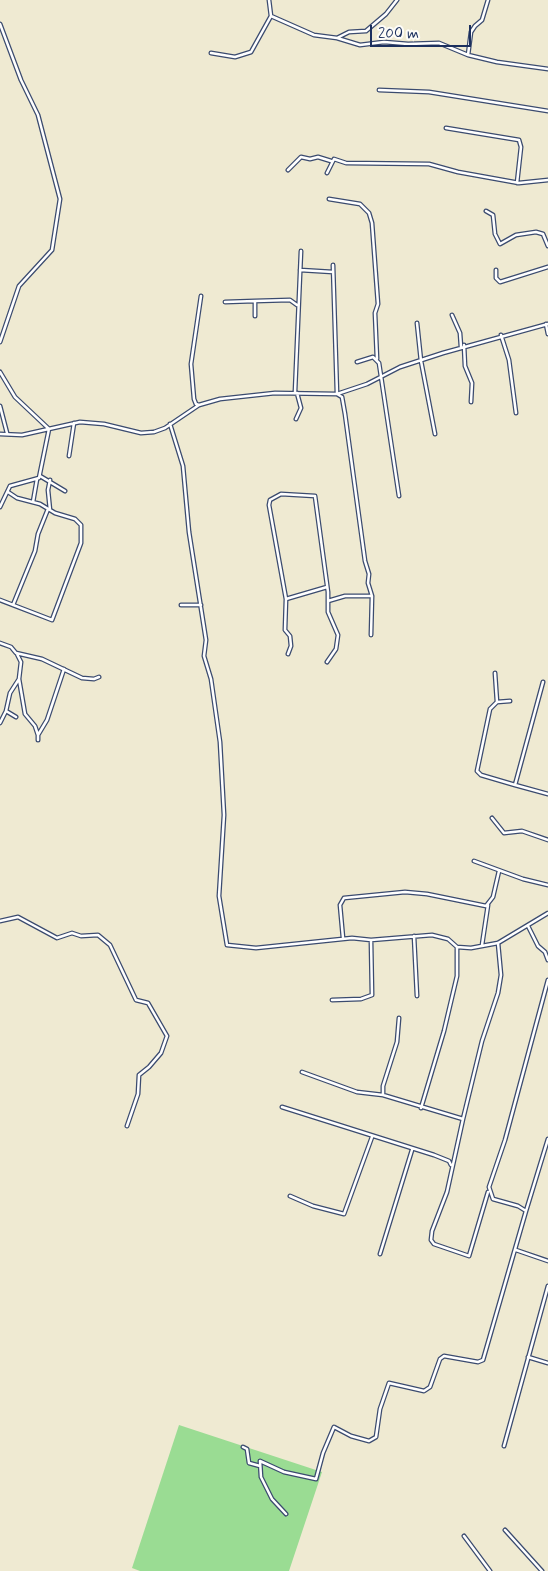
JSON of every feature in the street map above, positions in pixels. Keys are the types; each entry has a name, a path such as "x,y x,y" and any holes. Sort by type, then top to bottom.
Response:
{"street":[{"path":"211,53 235,58 251,52 271,16 270,0"},
{"path":"337,38 349,32 366,31 386,14 397,0"},
{"path":"468,55 473,29 482,20 488,0"},
{"path":"271,16 314,35 337,38 360,45 384,42 408,44 438,43 468,55 497,62 548,69"},
{"path":"0,24 21,80 38,115 60,199 52,250 19,286 0,342"},
{"path":"379,90 429,92 548,111"},
{"path":"446,128 519,140 521,147 517,183"},
{"path":"288,170 302,157 310,159 318,157 346,163 429,164 458,172 517,183 548,180"},
{"path":"328,173 331,161"},
{"path":"328,199 360,204 368,213 372,223 378,304 375,313 377,359 399,496"},
{"path":"486,211 494,217 495,234 500,244 516,235 536,232 544,234 548,246"},
{"path":"296,419 301,408 296,392 301,250"},
{"path":"333,265 337,394"},
{"path":"496,270 496,278 500,282 548,268"},
{"path":"300,270 334,272"},
{"path":"200,296 191,364 194,399 196,404 200,405"},
{"path":"225,302 290,300 298,306"},
{"path":"255,301 255,316"},
{"path":"452,314 460,333 465,366 472,384 471,402"},
{"path":"417,324 421,361 435,434"},
{"path":"0,434 22,435 49,430 75,422 95,422 149,433 158,431 200,405 238,396 296,392 337,394 380,378 400,367 462,346 547,324 548,334"},
{"path":"501,335 510,367 516,413"},
{"path":"357,362 373,358 377,359"},
{"path":"0,372 15,397 49,430"},
{"path":"337,394 342,397 365,561 369,574 368,582 372,596 371,635"},
{"path":"0,406 7,433"},
{"path":"69,456 75,422"},
{"path":"170,424 183,466 189,532 206,640 204,656 214,700 224,783 219,896 227,945 264,947 343,938 371,940 438,935 448,939 457,947 482,945 498,943 548,913"},
{"path":"32,502 37,480 40,476 49,430"},
{"path":"39,432 46,440"},
{"path":"40,476 50,480 65,491"},
{"path":"0,507 11,485 37,480"},
{"path":"13,606 35,551 38,534 49,510 48,490 50,480"},
{"path":"0,600 49,620 53,619 81,543 81,528 75,519 17,498 8,492"},
{"path":"288,654 291,646 290,636 285,630 286,599 269,506 270,500 281,494 314,496 327,587 328,612 338,635 336,649 328,662"},
{"path":"286,599 327,587"},
{"path":"328,601 345,596 372,596"},
{"path":"181,605 201,605"},
{"path":"0,643 11,648 21,662 20,679 25,714 35,726 38,740"},
{"path":"16,653 42,659 85,679 99,677"},
{"path":"38,735 47,720 64,669"},
{"path":"495,673 496,702 490,709 477,771 481,776 548,794"},
{"path":"0,723 6,711 10,692 20,679"},
{"path":"515,785 543,684 548,684"},
{"path":"496,702 510,701"},
{"path":"6,711 16,717"},
{"path":"492,818 504,833 522,831 548,840"},
{"path":"474,861 499,871 548,885"},
{"path":"482,945 488,904 493,897 499,871"},
{"path":"343,938 340,905 344,898 405,892 443,897 476,906 486,906 488,904"},
{"path":"0,921 18,917 58,938 72,933 81,936 98,935 110,945 136,1000 148,1003 166,1036 161,1053 140,1075 138,1094 126,1126"},
{"path":"528,926 538,946 545,952 548,960"},
{"path":"414,936 417,996"},
{"path":"332,1000 361,999 372,995 371,940"},
{"path":"498,943 501,975 498,993 482,1041 447,1192 432,1231 434,1244 470,1256 505,1140 548,980"},
{"path":"421,1108 444,1030 457,976 457,947"},
{"path":"383,1095 382,1089 397,1042 399,1018"},
{"path":"302,1072 357,1092 383,1095 463,1120"},
{"path":"282,1107 449,1161 452,1167"},
{"path":"290,1196 313,1206 344,1214 372,1137"},
{"path":"286,1514 272,1499 262,1478 261,1460 284,1472 316,1479 323,1453 334,1427 352,1436 369,1441 376,1437 380,1409 389,1383 424,1391 430,1387 440,1359 444,1356 481,1362 493,1328 511,1260 516,1250 548,1139"},
{"path":"380,1254 412,1150"},
{"path":"489,1191 493,1199 518,1206 526,1211"},
{"path":"516,1250 548,1261"},
{"path":"504,1446 548,1286"},
{"path":"528,1357 548,1363"},
{"path":"243,1447 247,1449 249,1463 260,1466"},
{"path":"506,1530 542,1571"},
{"path":"464,1536 490,1571"}],"green space":[{"path":"179,1425 322,1472 289,1571 140,1571 132,1568"}]}
